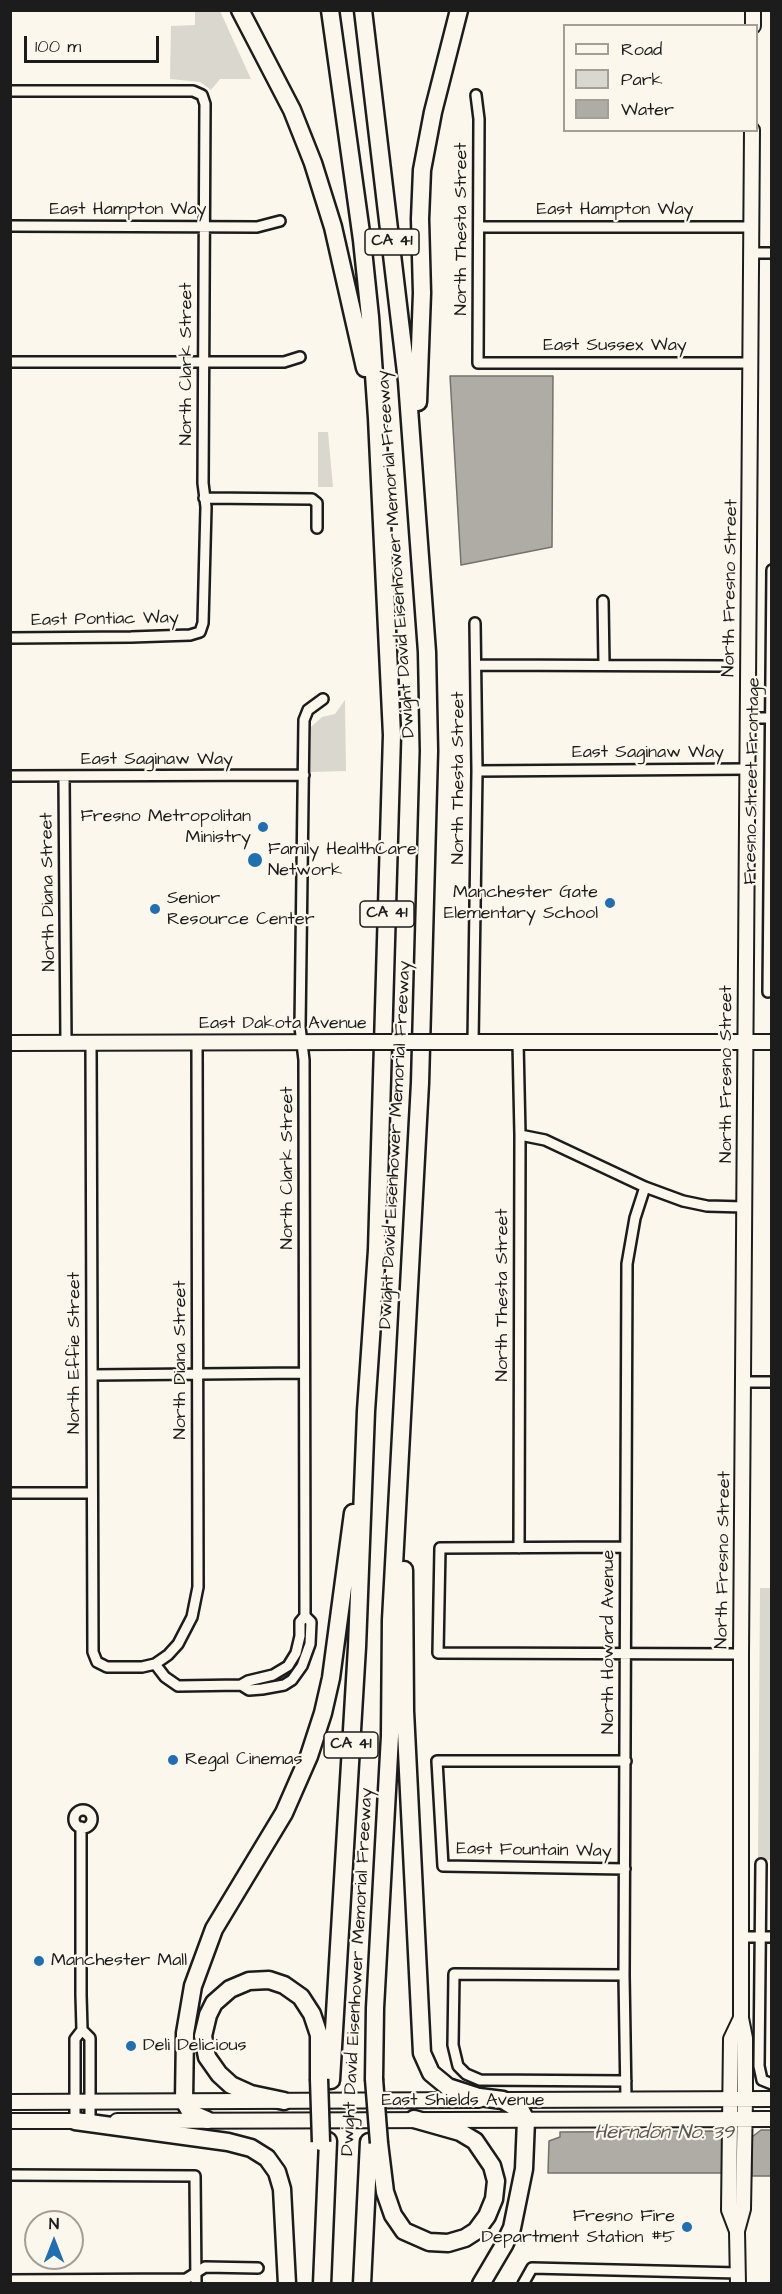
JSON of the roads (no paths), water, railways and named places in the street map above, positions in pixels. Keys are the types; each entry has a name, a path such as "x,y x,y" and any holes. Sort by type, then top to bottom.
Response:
{"highway":[{"path":"240,10 292,110 313,163 333,227 377,418"},
{"name":"Dwight David Eisenhower Memorial Freeway","path":"325,2080 357,1647 366,1411 377,1250 392,735 377,418 362,240 330,10"},
{"name":"Dwight David Eisenhower Memorial Freeway","path":"362,2283 374,2142 375,2008 390,1736 391,1620 420,1083 429,751 427,652 415,475 393,247 363,10"},
{"path":"415,475 422,293 420,219 422,170 433,112 459,10"},
{"path":"207,2120 191,2112 184,2101 185,2033 193,1986 214,1929 284,1813 304,1769 323,1713 331,1678 366,1411"},
{"path":"403,1416 406,1722 422,2054 431,2073 448,2087 479,2097 503,2100 521,2111 526,2120 523,2179 512,2228 504,2246 481,2283"},
{"path":"284,2101 251,2094 231,2085 219,2074 207,2057 203,2036 208,2015 214,2003 230,1989 249,1981 269,1980 284,1985 301,1998 312,2014 319,2035 325,2080 322,2283"},
{"path":"374,2142 385,2192 393,2215 404,2231 429,2242 448,2243 465,2238 476,2231 488,2216 494,2199 496,2181 492,2166 475,2141 460,2132 414,2119"},
{"path":"82,2121 228,2142 251,2148 267,2158 277,2172 282,2189 287,2283"}],"main road":[{"name":"North Fresno Street","path":"738,2278 737,2231 743,2209 745,2099 745,2038 741,2018 741,1654 752,132"},
{"name":"East Dakota Avenue","path":"10,1043 771,1042"},
{"name":"North Fresno Street","path":"737,2231 729,2210 731,2039 741,2018"},
{"name":"East Shields Avenue","path":"10,2102 771,2099"},
{"name":"East Shields Avenue","path":"10,2121 771,2119"}],"street":[{"name":"North Clark Street","path":"10,91 193,91 202,95 205,104 204,498 206,567 203,623 200,632"},
{"name":"North Thesta Street","path":"476,95 479,118 478,363"},
{"name":"East Hampton Way","path":"10,226 257,227 280,221"},
{"name":"East Hampton Way","path":"479,227 751,227"},
{"path":"751,253 771,253"},
{"path":"10,362 284,362 300,357"},
{"name":"East Sussex Way","path":"478,363 751,363"},
{"path":"204,498 312,499 317,503 317,528"},
{"name":"Fresno Street Frontage","path":"768,992 771,570"},
{"path":"603,602 604,664"},
{"name":"North Thesta Street","path":"473,1042 477,771 475,622"},
{"name":"East Pontiac Way","path":"10,638 131,637 190,635 200,632"},
{"path":"476,665 726,666"},
{"name":"North Clark Street","path":"305,1616 311,1622 311,1636 305,1660 297,1674 284,1685 249,1690 241,1685 248,1681 267,1678 281,1671 293,1659 299,1644 300,1622 305,1616 304,1060 300,1027 304,720 308,710 323,699"},
{"path":"747,718 771,718"},
{"name":"East Saginaw Way","path":"477,771 747,769"},
{"name":"East Saginaw Way","path":"10,776 304,775"},
{"name":"North Diana Street","path":"64,777 66,1043"},
{"name":"North Diana Street","path":"155,1664 178,1644 192,1617 198,1587 197,1042"},
{"name":"North Thesta Street","path":"518,1042 520,1134 519,1548"},
{"name":"North Effie Street","path":"91,1043 93,1652 97,1662 107,1666 142,1667 155,1664"},
{"path":"520,1134 545,1140 645,1187 691,1203 744,1207"},
{"name":"North Howard Avenue","path":"626,2099 624,1975 627,1264 635,1218 645,1187"},
{"path":"92,1375 304,1373"},
{"path":"744,1382 771,1382"},
{"path":"10,1493 92,1493"},
{"path":"625,1547 440,1548 438,1653 741,1654"},
{"path":"155,1664 165,1677 178,1686 241,1685"},
{"name":"East Fountain Way","path":"625,1869 443,1866 437,1761 626,1761"},
{"path":"81,1827 82,2030 75,2039 82,2121"},
{"path":"761,1864 759,2066 762,2080 771,2084"},
{"path":"742,1937 771,1937"},
{"name":"East Shields Avenue","path":"624,1975 454,1974 454,2055 458,2066 466,2074 480,2080 626,2081"},
{"path":"82,2030 90,2038 82,2102 82,2121"},
{"path":"10,2175 195,2176 196,2278"},
{"path":"10,2280 186,2279 196,2278 206,2267 258,2268"},
{"path":"523,2283 532,2268 738,2278"}],"water":[{"path":"450,376 553,376 552,547 461,565"},
{"path":"761,2130 771,2130 771,2176 752,2176 752,2137"},
{"name":"Herndon No. 39","path":"718,2131 723,2135 723,2173 548,2173 549,2141 560,2137 560,2132"}],"place":[{"name":"Fresno Metropolitan Ministry","path":"263,827"},
{"name":"Family HealthCare Network","path":"255,860"},
{"name":"Manchester Gate Elementary School","path":"610,903"},
{"name":"Senior Resource Center","path":"155,909"},
{"name":"Regal Cinemas","path":"173,1760"},
{"name":"Manchester Mall","path":"39,1961"},
{"name":"Deli Delicious","path":"131,2046"},
{"name":"Fresno Fire Department Station #5","path":"687,2227"}]}
